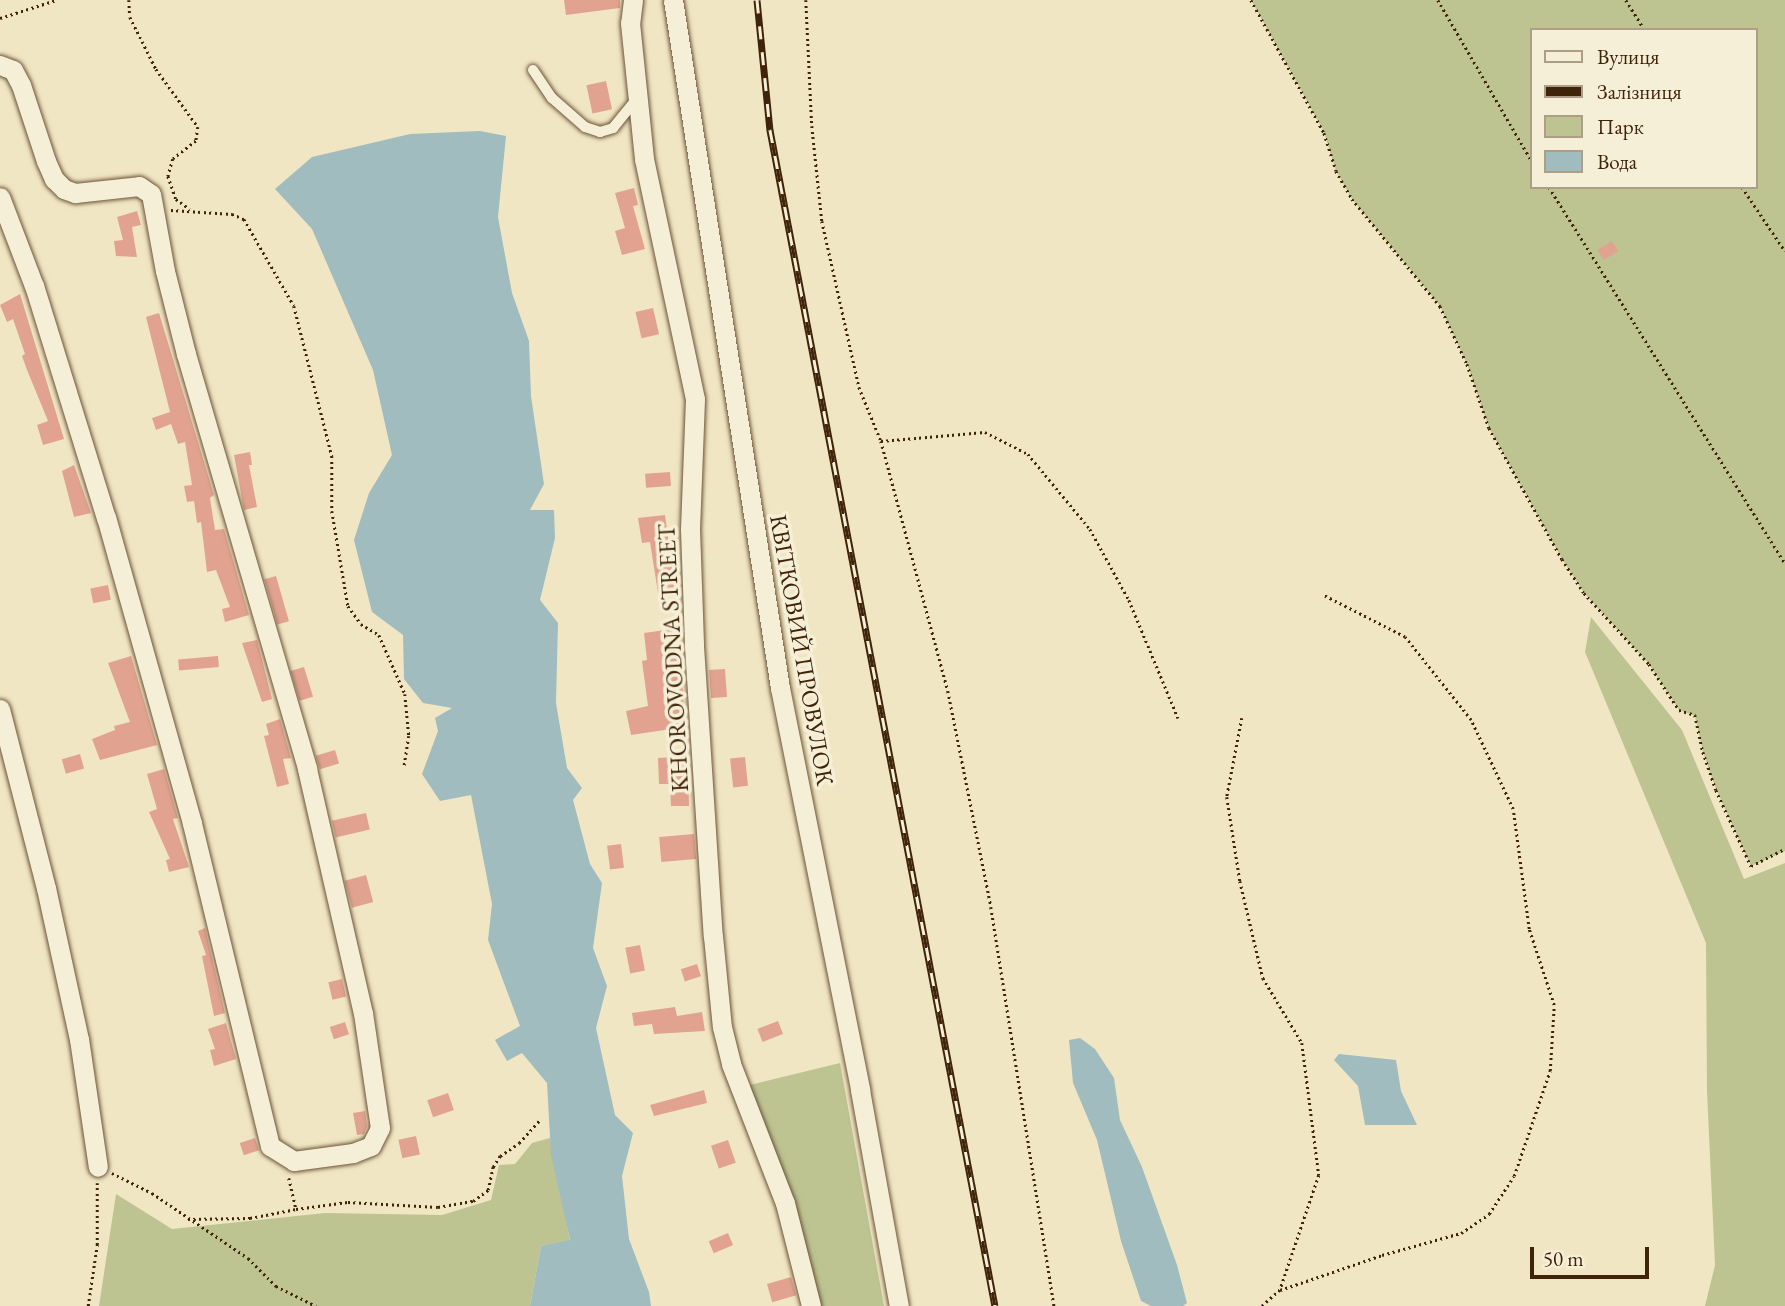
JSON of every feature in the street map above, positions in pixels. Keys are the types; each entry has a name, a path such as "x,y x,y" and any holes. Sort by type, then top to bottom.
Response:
{"street":[{"name":"KHOROVODNA STREET","path":"633,0 630,23 644,159 694,383 690,529 694,646 713,936 723,1027 731,1064 789,1213 811,1306"},
{"name":"КВІТКОВИЙ ПРОВУЛОК","path":"673,0 780,688 899,1306"},
{"path":"0,65 13,70 21,85 46,161 54,179 64,189 75,193 139,186 151,194 165,271 186,354 307,769 363,1013 380,1128 371,1146 353,1153 294,1161 270,1146 192,823 106,518 34,286 0,197"},
{"path":"0,709 46,888 79,1039 98,1167"}],"lane":[{"path":"533,70 552,98 585,127 600,132 613,128 636,100"}],"path":[{"path":"0,18 56,0"},
{"path":"129,0 130,17 156,69 198,127 196,141 173,159 168,176 176,199 190,209"},
{"path":"806,0 812,126 822,220 859,387 881,441 948,691 991,907 1054,1306"},
{"path":"1251,0 1324,132 1336,171 1352,198 1440,306 1467,364 1489,428 1562,559 1584,593 1650,664 1679,710 1695,715 1703,752 1716,789 1751,866 1785,849"},
{"path":"1438,0 1530,158"},
{"path":"1626,0 1644,28"},
{"path":"1550,189 1785,563"},
{"path":"1743,189 1785,251"},
{"path":"156,218 174,209 190,209 232,214 244,219 294,306 332,456 332,511 348,606 361,624 379,635 405,694 409,736 404,766"},
{"path":"881,441 985,432 1028,454 1090,529 1129,600 1178,718"},
{"path":"1262,1306 1279,1290 1382,1255 1461,1233 1489,1214 1514,1176 1550,1071 1554,1005 1529,929 1513,809 1471,720 1405,637 1323,595"},
{"path":"1242,718 1227,797 1240,881 1263,978 1302,1043 1319,1175 1279,1290"},
{"path":"186,1219 250,1218 348,1202 438,1207 473,1201 488,1190 493,1167 500,1156 519,1143 540,1119"},
{"path":"284,1155 296,1209"},
{"path":"88,1306 97,1245 98,1167 152,1194 248,1258 276,1286 316,1306"}],"green space":[{"path":"1251,0 1785,0 1785,851 1751,866 1716,789 1703,752 1695,716 1679,710 1649,664 1584,593 1562,559 1489,428 1467,364 1440,306 1352,199 1336,171 1324,132"},
{"path":"1591,617 1682,730 1744,879 1785,863 1785,1306 1705,1306 1715,1265 1707,1091 1706,943 1585,652"},
{"path":"840,1063 884,1306 818,1306 746,1086"},
{"path":"550,1138 570,1241 541,1246 530,1306 99,1306 116,1194 172,1229 325,1213 442,1215 491,1200 499,1165 515,1164 532,1143"}],"water":[{"path":"480,131 506,136 498,217 512,293 529,341 531,396 544,484 530,510 554,510 555,538 540,600 558,623 556,703 567,768 582,788 573,800 590,864 602,883 593,948 607,986 596,1028 615,1115 633,1133 622,1176 629,1239 649,1292 651,1306 530,1306 541,1246 570,1240 551,1155 547,1083 522,1053 507,1061 495,1040 520,1026 488,940 492,904 471,795 440,801 422,774 438,731 435,718 452,708 423,703 404,679 403,635 372,612 354,540 369,493 392,455 373,370 312,229 275,189 312,157 410,134"},
{"path":"1080,1038 1095,1049 1114,1078 1120,1120 1142,1167 1177,1265 1187,1303 1183,1306 1151,1306 1141,1301 1121,1241 1097,1140 1073,1083 1069,1040"},
{"path":"1339,1054 1396,1060 1401,1091 1417,1125 1365,1125 1358,1086 1334,1060"}],"building":[{"path":"564,0 620,0 620,8 566,15"},
{"path":"606,81 612,109 592,114 586,85"},
{"path":"634,188 638,205 633,206 645,249 622,255 615,231 625,228 615,193"},
{"path":"137,211 141,225 132,227 137,257 116,256 114,241 123,240 117,217"},
{"path":"1612,241 1618,251 1604,260 1597,250"},
{"path":"20,294 64,439 43,445 37,425 48,421 22,356 25,354 13,319 7,322 0,305"},
{"path":"653,308 659,334 642,338 635,312"},
{"path":"159,313 214,495 210,498 215,530 224,529 249,615 225,622 222,609 230,607 216,570 207,572 201,522 197,523 194,501 187,502 184,486 192,485 185,442 178,444 171,424 156,430 152,418 170,412 146,317"},
{"path":"250,452 252,465 249,465 257,507 244,510 234,455"},
{"path":"74,465 91,513 74,517 62,471"},
{"path":"670,472 671,486 646,488 645,474"},
{"path":"665,515 675,590 658,593 650,542 642,543 638,518"},
{"path":"276,576 289,621 277,624 264,579"},
{"path":"108,585 111,600 93,603 90,588"},
{"path":"679,628 685,727 631,735 626,711 648,706 642,661 647,660 644,633"},
{"path":"257,640 272,699 262,702 242,643"},
{"path":"131,656 157,745 100,760 92,739 115,730 114,726 130,722 108,663"},
{"path":"218,656 219,667 179,670 178,659"},
{"path":"304,667 313,697 300,701 291,671"},
{"path":"725,669 727,697 711,698 709,670"},
{"path":"280,719 291,758 283,759 289,784 277,787 264,736 269,735 266,724"},
{"path":"335,750 339,763 320,769 316,756"},
{"path":"80,754 84,768 66,774 62,759"},
{"path":"688,756 689,806 671,806 670,784 659,784 658,758"},
{"path":"745,757 748,786 733,787 730,759"},
{"path":"164,769 178,818 173,819 189,867 169,872 166,860 170,859 149,812 157,809 147,774"},
{"path":"366,813 370,830 336,837 332,821"},
{"path":"694,834 696,859 661,862 659,837"},
{"path":"621,844 624,868 610,870 607,846"},
{"path":"366,875 373,902 352,908 345,881"},
{"path":"205,928 225,1013 214,1016 202,956 206,955 198,931"},
{"path":"640,945 645,971 630,973 625,948"},
{"path":"697,964 701,976 685,982 681,969"},
{"path":"342,979 346,997 332,1000 328,982"},
{"path":"675,1007 677,1016 702,1012 705,1031 654,1034 652,1024 634,1026 632,1013"},
{"path":"778,1021 783,1034 762,1042 757,1029"},
{"path":"345,1022 349,1034 334,1039 330,1027"},
{"path":"226,1023 236,1059 214,1066 210,1050 215,1049 208,1029"},
{"path":"704,1090 707,1103 654,1116 650,1105"},
{"path":"448,1093 454,1110 433,1117 427,1100"},
{"path":"365,1111 367,1126 364,1134 357,1135 353,1113"},
{"path":"416,1136 420,1155 402,1158 398,1140"},
{"path":"255,1138 259,1150 244,1155 240,1143"},
{"path":"728,1140 736,1163 719,1169 711,1146"},
{"path":"728,1233 733,1245 714,1253 709,1241"},
{"path":"791,1277 796,1295 772,1302 767,1284"}],"railway":[{"path":"757,0 770,130 995,1306"}]}
